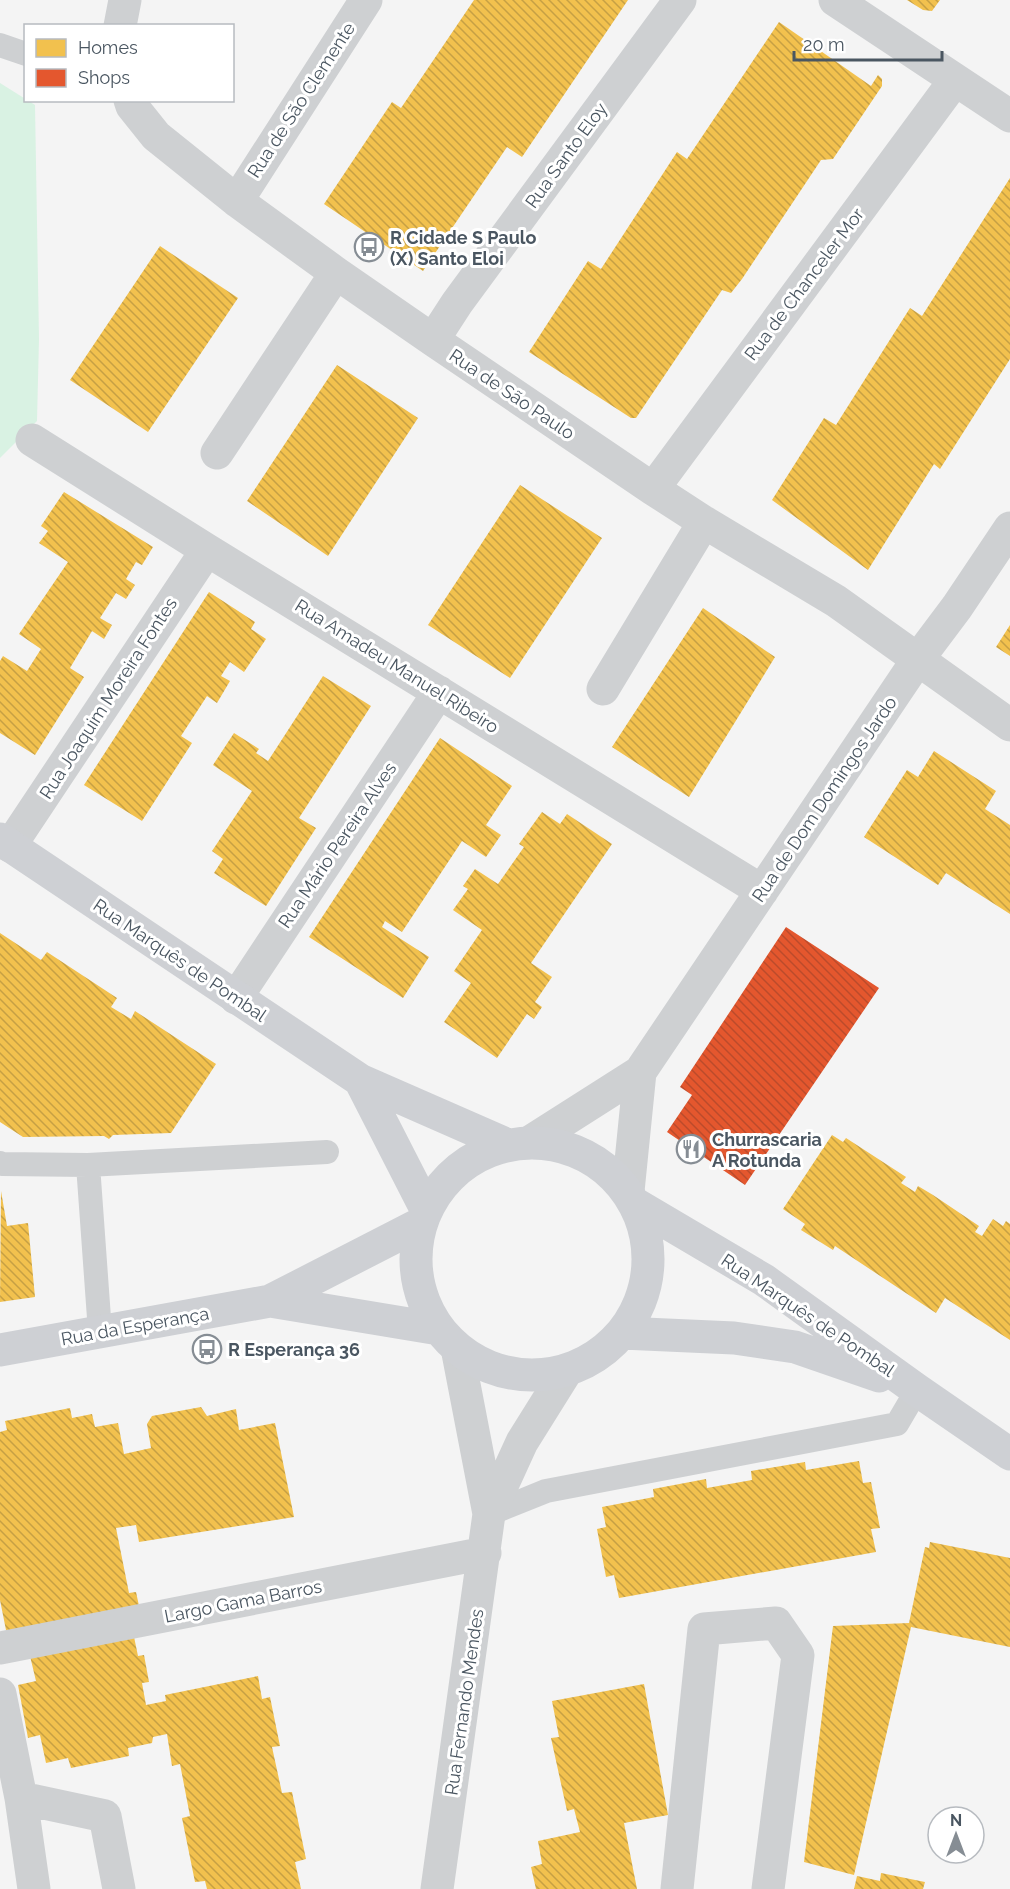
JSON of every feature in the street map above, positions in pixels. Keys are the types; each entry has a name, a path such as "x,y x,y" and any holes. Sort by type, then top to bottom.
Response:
{"street":[{"path":"120,24 125,0"},
{"name":"Rua de São Clemente","path":"237,201 366,0"},
{"name":"Rua Santo Eloy","path":"433,340 457,303 680,0"},
{"path":"835,0 1010,116"},
{"name":"Rua de Chanceler Mor","path":"653,489 955,80"},
{"name":"Rua de São Paulo","path":"131,102 156,136 237,201 336,273 653,489 836,601 1010,724"},
{"path":"218,453 336,273"},
{"name":"Rua Amadeu Manuel Ribeiro","path":"32,440 762,891"},
{"path":"603,689 704,522"},
{"name":"Rua de Dom Domingos Jardo","path":"519,1143 640,1072 918,659 1010,528"},
{"name":"Rua Joaquim Moreira Fontes","path":"5,843 207,550"},
{"name":"Rua Mário Pereira Alves","path":"236,998 439,692"},
{"name":"Rua Marquês de Pombal","path":"5,843 360,1080 519,1143"},
{"name":"Rua de Dom Domingos Jardo","path":"632,1198 640,1072"},
{"name":"Rua Marquês de Pombal","path":"360,1080 423,1216"},
{"path":"519,1143 567,1147 601,1164 632,1198 648,1237 648,1272 640,1305 622,1334 597,1356 567,1370 529,1375 491,1368 448,1339 421,1296 415,1260 423,1216 446,1179 475,1157 519,1143"},
{"name":"Rua Marquês de Pombal","path":"632,1198 764,1280 1010,1454"},
{"name":"Rua da Esperança","path":"0,1350 270,1301 423,1216"},
{"name":"Rua da Esperança","path":"270,1301 448,1339"},
{"name":"Rua Marquês de Pombal","path":"622,1334 734,1338 795,1347 917,1390"},
{"name":"Rua Fernando Mendes","path":"448,1339 489,1514"},
{"name":"Rua Fernando Mendes","path":"437,1889 489,1514 522,1442 567,1370"},
{"name":"Largo Gama Barros","path":"0,1648 485,1553"},
{"path":"677,1889 704,1629 776,1623 798,1655 768,1889"},
{"path":"0,1694 21,1798 34,1889"},
{"path":"21,1798 105,1816 119,1889"}],"lane":[{"path":"0,45 24,53"},
{"path":"0,1163 88,1165 327,1152"},
{"path":"88,1165 100,1332"},
{"path":"489,1514 546,1491 897,1424 917,1390"}],"green space":[{"path":"0,83 24,98 24,102 35,105 39,339 37,421 0,458"}],"building: Homes":[{"path":"474,0 628,0 522,157 507,147 423,271 324,204 392,102 401,108"},
{"path":"907,0 940,0 932,11 923,10"},
{"path":"779,22 871,86 878,75 882,79 882,86 833,159 821,160 742,279 731,293 722,290 636,418 631,418 529,352 588,261 601,269 677,152 687,159"},
{"path":"1010,178 1010,359 940,469 934,464 868,570 772,500 824,418 836,425 910,308 922,316"},
{"path":"160,246 238,298 148,432 70,380"},
{"path":"337,365 418,418 328,556 247,501"},
{"path":"520,485 602,538 510,678 428,625"},
{"path":"64,492 153,547 142,565 136,562 126,579 135,585 126,599 116,593 100,618 112,625 104,639 92,631 70,668 84,677 35,755 0,733 0,661 3,656 27,671 41,649 19,634 68,562 39,543 48,531 41,526"},
{"path":"209,592 255,622 251,629 266,639 244,672 230,662 221,676 230,681 217,703 207,696 181,736 192,743 142,821 84,785"},
{"path":"703,608 775,657 689,797 612,747"},
{"path":"1010,625 1010,656 996,647"},
{"path":"323,676 371,706 299,818 316,828 266,906 214,873 223,859 212,851 252,791 213,765 234,733 259,749 256,753 268,761"},
{"path":"440,738 512,786 486,825 501,835 486,857 462,841 402,932 385,921 382,927 429,957 403,998 309,937"},
{"path":"934,751 996,791 985,809 1010,825 1010,914 946,873 938,885 864,837 907,770 918,777"},
{"path":"542,812 560,824 567,814 612,844 531,963 552,977 535,1002 542,1007 534,1019 527,1014 497,1058 444,1022 471,983 454,971 482,930 453,910 468,889 463,886 475,869 498,884 524,847 519,844"},
{"path":"0,933 41,960 47,952 117,998 111,1007 131,1019 135,1011 216,1064 171,1133 113,1135 109,1139 104,1136 23,1137 0,1122"},
{"path":"832,1135 843,1142 846,1138 906,1177 901,1183 915,1192 918,1186 933,1195 979,1226 975,1232 982,1236 993,1219 1003,1226 1006,1221 1010,1224 1010,1340 945,1298 936,1313 835,1246 833,1250 801,1230 805,1224 783,1209"},
{"path":"1,1191 7,1226 28,1223 35,1297 0,1302"},
{"path":"201,1407 207,1416 236,1409 239,1430 275,1423 294,1517 139,1542 136,1525 116,1528 129,1593 136,1592 144,1629 133,1632 138,1656 144,1655 149,1682 142,1683 146,1705 166,1701 165,1695 258,1676 262,1699 270,1697 280,1746 272,1747 282,1793 292,1792 306,1859 295,1862 301,1889 207,1889 205,1881 195,1882 182,1818 190,1816 180,1764 172,1766 167,1734 153,1737 152,1743 128,1748 129,1756 71,1768 68,1758 46,1763 40,1735 28,1738 18,1685 36,1681 30,1656 11,1655 0,1600 0,1432 7,1430 5,1421 70,1408 72,1418 92,1414 95,1427 118,1423 124,1454 151,1448 147,1424 152,1416"},
{"path":"859,1461 863,1483 871,1482 880,1528 871,1529 876,1552 619,1598 614,1575 606,1577 597,1529 606,1527 602,1507 654,1497 653,1489 706,1479 707,1488 752,1480 751,1471 805,1462 806,1470"},
{"path":"930,1542 1010,1558 1010,1647 911,1627 854,1875 804,1862 833,1626 909,1623 925,1547 929,1548"},
{"path":"644,1684 668,1815 624,1823 637,1889 536,1889 531,1867 542,1864 538,1841 580,1832 574,1809 567,1811 551,1738 559,1737 552,1701"},
{"path":"881,1873 925,1882 923,1889 854,1889 857,1876 880,1881"}],"building: Shops":[{"path":"786,927 879,988 745,1185 667,1132 692,1095 680,1087"}],"place":[{"name":"R Cidade S Paulo (X) Santo Eloi","path":"369,247"},
{"name":"Churrascaria A Rotunda","path":"691,1149"},
{"name":"R Esperança 36","path":"207,1349"}]}
